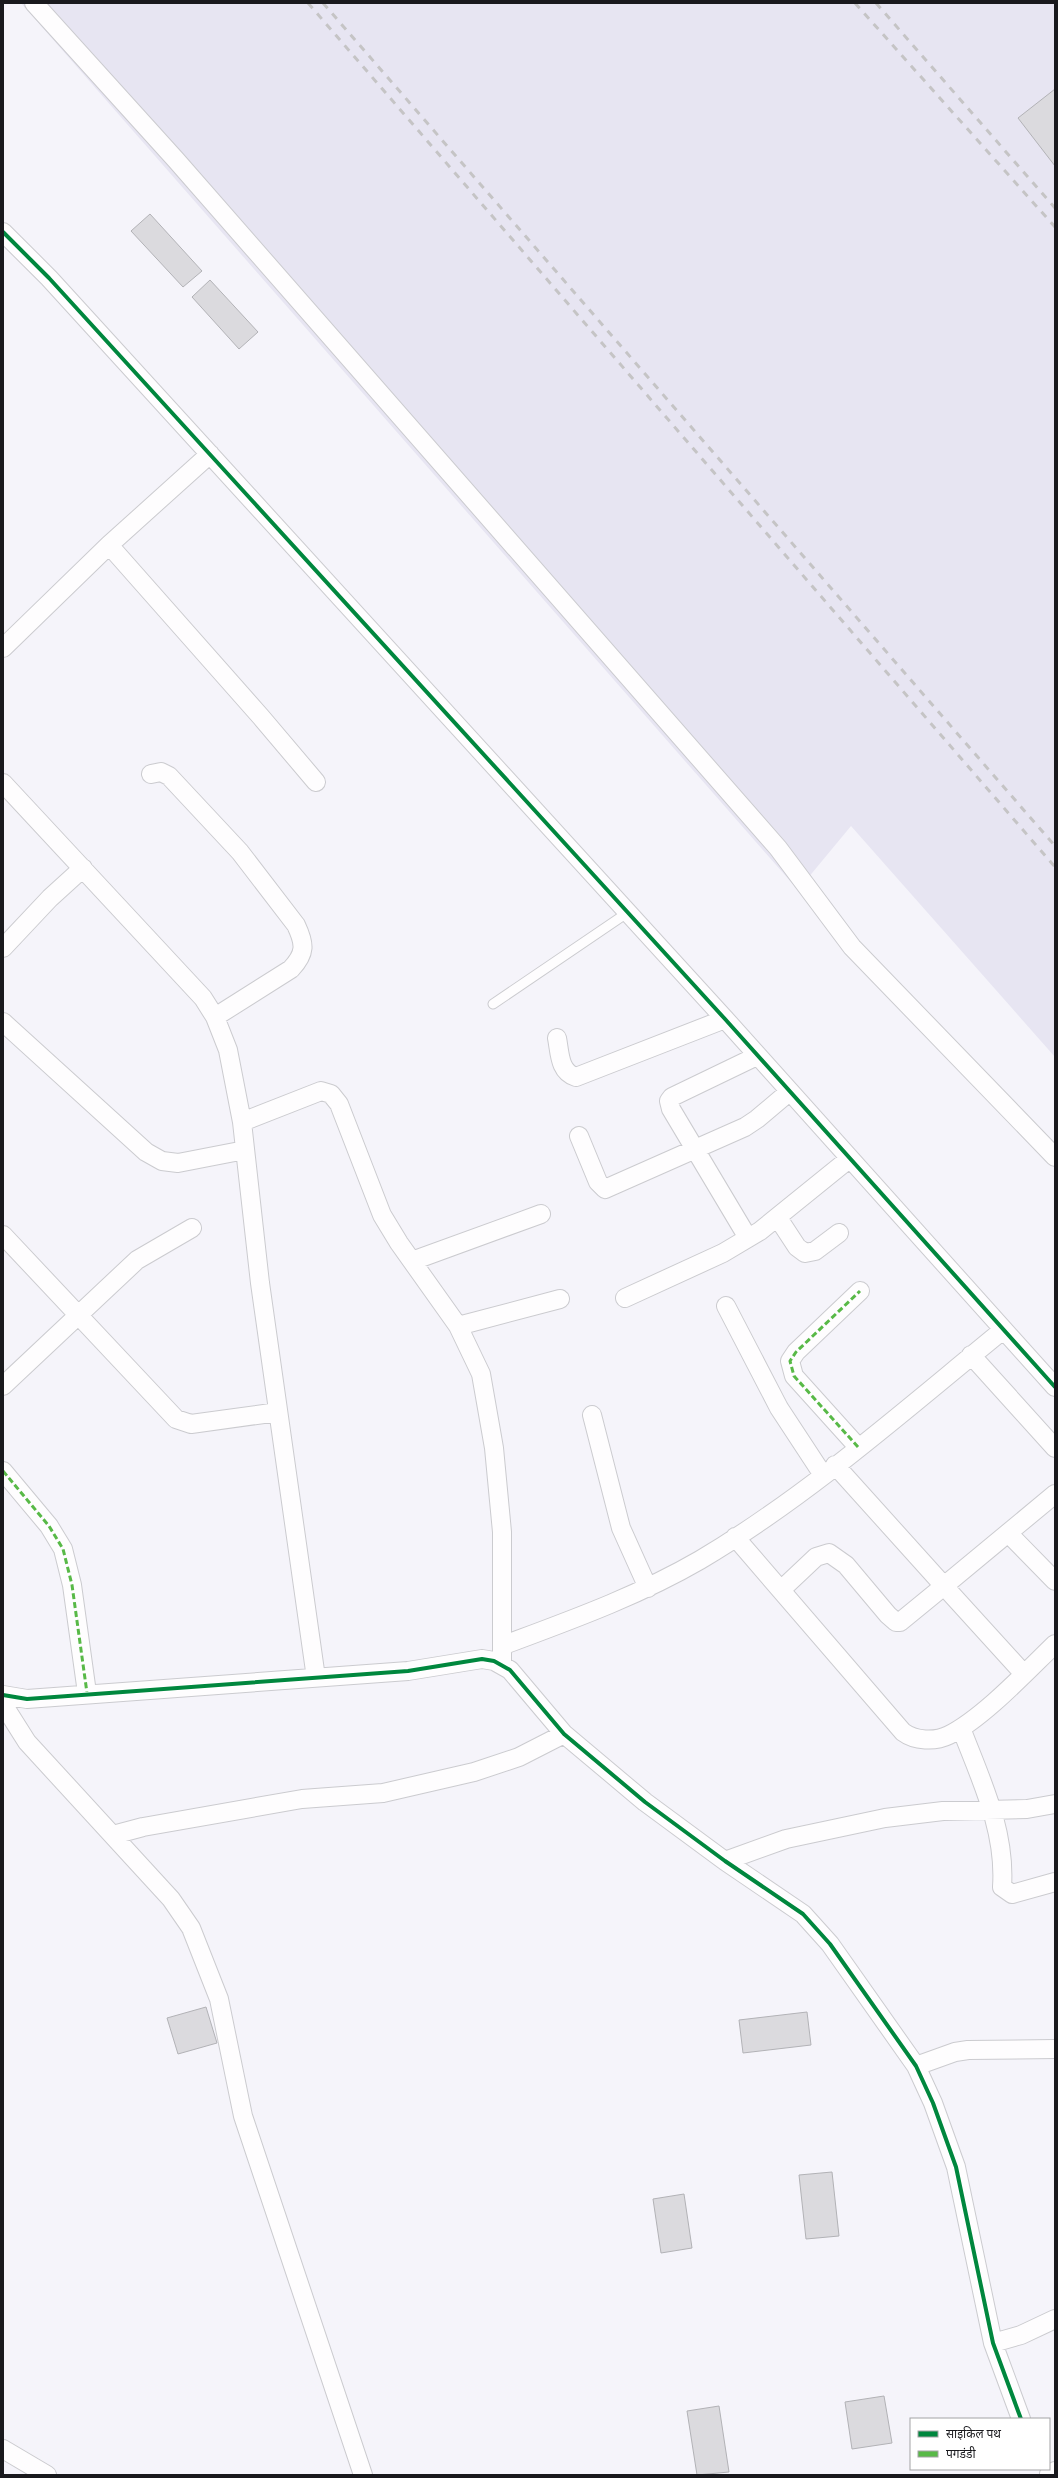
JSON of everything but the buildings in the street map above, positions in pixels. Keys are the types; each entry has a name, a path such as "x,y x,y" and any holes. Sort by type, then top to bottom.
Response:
{"street":[{"path":"34,3 176,160 778,848 852,947 1055,1157"},
{"path":"3,232 49,278 725,1019 1055,1387"},
{"path":"3,648 109,545 210,454"},
{"path":"109,545 261,717 316,782"},
{"path":"151,774 161,772 169,776 240,852 296,925 302,938 300,959 291,969 215,1017"},
{"path":"3,783 203,998 215,1017 228,1050 242,1122 260,1282 316,1678"},
{"path":"3,948 50,898 83,868"},
{"path":"557,1038 562,1065 566,1071 576,1076 725,1019"},
{"path":"3,1022 146,1152 162,1161 178,1163 245,1150"},
{"path":"748,1238 669,1105 669,1101 672,1097 757,1056"},
{"path":"242,1122 322,1091 331,1094 339,1104 382,1215 412,1261 458,1326 481,1374 494,1448 502,1532 504,1645 502,1664"},
{"path":"579,1136 598,1182 605,1189 694,1148 731,1134 757,1119 789,1092"},
{"path":"625,1298 723,1253 748,1238 778,1218 849,1159"},
{"path":"412,1261 541,1214"},
{"path":"778,1218 798,1247 805,1253 815,1251 839,1233"},
{"path":"3,1386 137,1260 192,1228"},
{"path":"3,1235 80,1315 176,1419 191,1424 278,1412"},
{"path":"858,1447 794,1376 790,1369 790,1361 796,1352 860,1291"},
{"path":"458,1326 560,1299"},
{"path":"726,1306 779,1408 829,1470 944,1586 1024,1674"},
{"path":"504,1645 648,1588 736,1537 829,1470 1003,1330"},
{"path":"971,1356 1055,1448"},
{"path":"592,1415 621,1528 648,1588"},
{"path":"3,1471 49,1526 63,1549 72,1585 87,1693"},
{"path":"781,1590 816,1557 829,1553 846,1565 888,1615 896,1622 900,1622 1055,1494"},
{"path":"1008,1533 1055,1581"},
{"path":"736,1537 903,1732 912,1738 934,1739 948,1736 961,1728 1024,1674 1055,1644"},
{"path":"3,1695 27,1699 87,1693 316,1678 408,1671 482,1659 502,1664 520,1679 564,1734 645,1802 725,1861 803,1914 830,1944 916,2066 933,2103 956,2166 993,2343 1021,2418"},
{"path":"3,1704 27,1742 171,1899 191,1928 220,1999 244,2116 363,2475"},
{"path":"961,1728 993,1810 1001,1845 1004,1869 1002,1887 1006,1892 1012,1894 1055,1882"},
{"path":"113,1835 143,1827 302,1800 383,1793 466,1774 519,1757 564,1734"},
{"path":"725,1861 786,1839 884,1818 943,1811 1027,1809 1055,1804"},
{"path":"916,2066 949,2054 968,2050 1055,2049"},
{"path":"993,2343 1021,2335 1055,2319"},
{"path":"3,2449 46,2475"}],"lane":[{"path":"493,1004 627,913"}],"shaded area":[{"path":"21,3 1055,3 1055,1057 851,826 798,890"}],"railway":[{"path":"308,3 1055,867"},
{"path":"323,3 1055,846"},
{"path":"855,3 1055,227"},
{"path":"876,3 1055,208"}],"marked path":[{"path":"858,1447 794,1376 790,1361 796,1352 860,1291"},
{"path":"3,1471 49,1526 63,1549 72,1585 87,1693"}],"cycle path":[{"path":"3,232 49,278 725,1019 1055,1387"},
{"path":"3,1695 27,1699 408,1671 482,1659 494,1661 510,1670 564,1734 645,1802 725,1861 803,1914 830,1944 916,2066 933,2103 956,2167 993,2343 1021,2418"}]}
